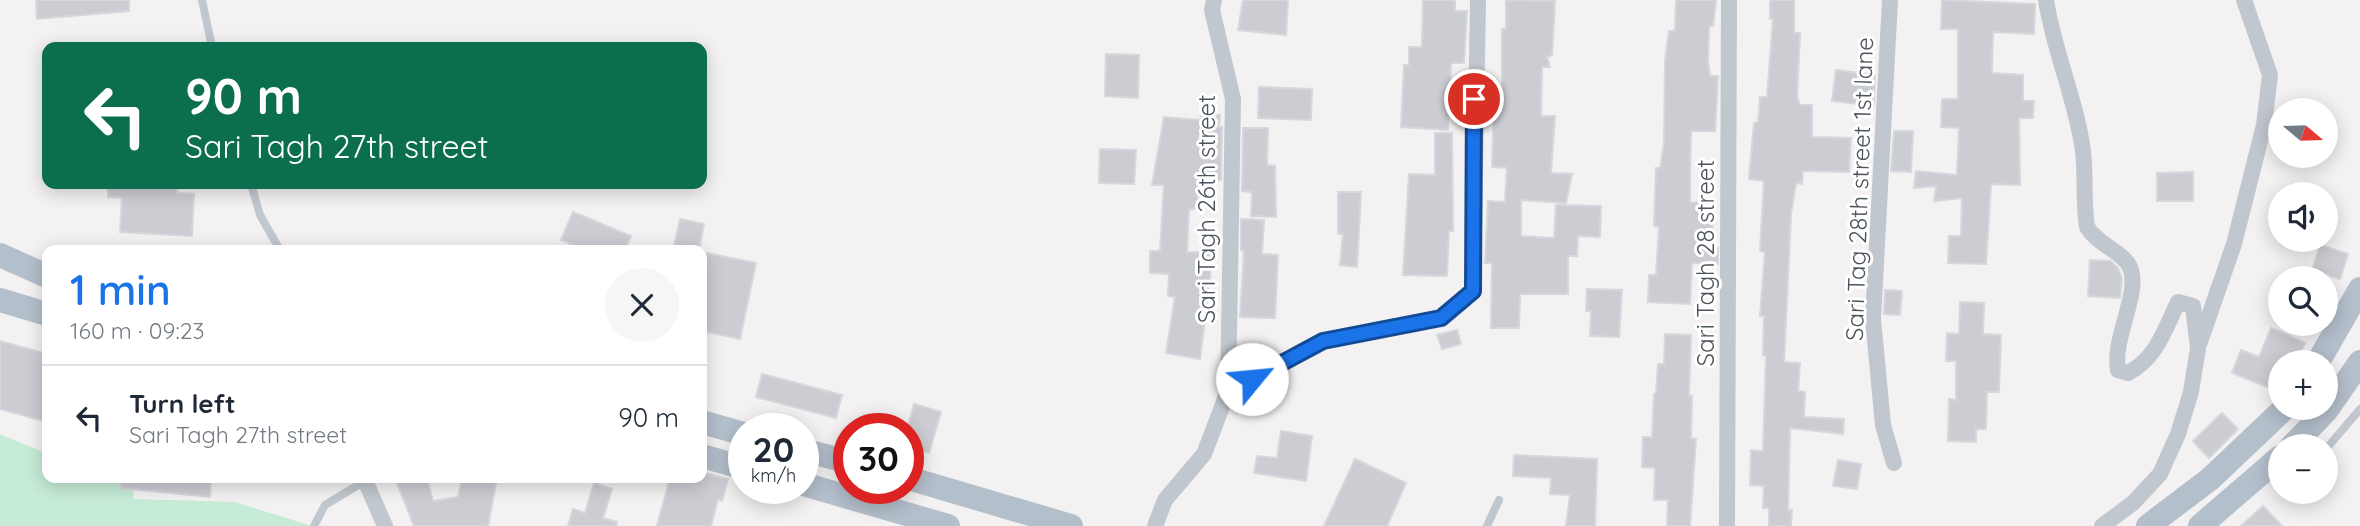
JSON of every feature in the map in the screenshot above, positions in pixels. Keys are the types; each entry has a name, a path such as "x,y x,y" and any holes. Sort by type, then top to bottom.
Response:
{"main road":[{"path":"0,255 42,274"},
{"path":"2325,350 2360,289"},
{"path":"0,300 42,313"},
{"path":"2304,434 2326,411 2360,362"},
{"path":"2148,526 2210,479 2271,420"},
{"path":"707,423 728,429"},
{"path":"707,457 728,463"},
{"path":"2200,526 2268,472"},
{"path":"924,483 1071,526"},
{"path":"819,489 948,526"}],"street":[{"name":"Sari Tagh 26th street","path":"1155,526 1165,500 1204,454 1228,391 1233,99 1212,10 1213,0"},
{"path":"1228,391 1323,341 1441,318 1473,291 1478,0"},
{"name":"Sari Tagh 28 street","path":"1727,526 1729,0"},
{"name":"Sari Tag 28th street 1st lane","path":"1890,0 1873,319 1883,425 1894,463"},
{"path":"2046,0 2052,38 2072,96 2083,153 2087,226 2093,237 2129,265 2133,280 2116,345 2118,370 2128,373 2139,367 2155,349 2178,302 2193,306 2198,348"},
{"path":"2102,526 2133,503 2160,474 2178,434 2188,402 2198,348 2234,244 2264,125 2270,75 2244,0"},
{"path":"367,483 385,526"}],"lane":[{"path":"202,0 211,42"},
{"path":"252,189 260,215 277,245"},
{"path":"2338,435 2360,409"},
{"path":"314,526 325,505 359,483"},
{"path":"1487,526 1499,500"}],"green space":[{"path":"0,434 42,452 42,483 135,483 133,499 235,502 312,526 0,526"}],"building":[{"path":"36,0 129,0 129,11 37,19"},
{"path":"1243,0 1288,0 1286,35 1238,30"},
{"path":"1423,0 1455,0 1455,11 1467,11 1464,63 1451,63 1448,130 1401,127 1404,65 1409,65 1409,47 1422,47"},
{"path":"1506,0 1555,1 1552,55 1547,57 1550,67 1542,67 1541,116 1555,116 1551,173 1572,174 1566,203 1521,200 1521,236 1554,238 1556,205 1601,206 1600,237 1578,236 1577,256 1568,256 1568,294 1520,294 1519,328 1491,328 1492,263 1485,263 1488,201 1505,202 1507,168 1492,167 1494,101 1502,101 1502,29 1506,29"},
{"path":"1676,0 1716,0 1713,26 1709,26 1708,60 1710,76 1718,76 1715,131 1691,131 1690,202 1713,203 1712,247 1718,248 1718,264 1692,263 1690,304 1648,302 1649,275 1656,275 1659,227 1654,226 1656,168 1660,168 1664,144 1665,61 1669,31 1675,31"},
{"path":"1770,0 1794,0 1794,33 1800,33 1797,97 1800,105 1812,105 1812,137 1851,138 1849,172 1803,171 1802,184 1796,183 1791,214 1784,362 1800,363 1798,391 1805,392 1804,417 1844,419 1843,434 1790,428 1788,510 1792,510 1791,526 1769,526 1769,508 1763,508 1764,486 1750,485 1751,450 1763,451 1766,355 1763,355 1764,316 1760,316 1765,252 1760,251 1764,181 1749,179 1754,123 1758,122 1760,97 1767,97 1773,19 1770,19"},
{"path":"1942,0 2035,4 2034,34 1993,32 1992,73 2023,75 2023,101 2034,101 2033,118 2019,118 2020,185 1991,184 1986,264 1948,263 1949,236 1961,236 1962,198 1934,201 1936,186 1914,188 1916,171 1957,175 1959,128 1941,127 1942,99 1958,99 1958,29 1941,29"},
{"path":"1106,54 1139,55 1138,98 1105,96"},
{"path":"1836,70 1875,75 1874,106 1832,101"},
{"path":"1259,87 1312,89 1311,120 1258,118"},
{"path":"1201,115 1220,115 1219,127 1222,127 1221,180 1199,179 1197,208 1189,210 1187,252 1213,253 1200,359 1166,353 1175,297 1168,296 1169,274 1150,273 1150,251 1160,251 1164,185 1152,185 1164,117 1200,120"},
{"path":"1243,128 1268,128 1267,165 1275,166 1276,217 1251,216 1252,192 1242,191"},
{"path":"1894,131 1913,131 1911,172 1891,171"},
{"path":"1435,133 1452,133 1453,231 1449,231 1447,276 1403,275 1409,174 1435,175"},
{"path":"1100,149 1136,150 1134,184 1099,183"},
{"path":"2193,172 2193,201 2157,201 2157,173"},
{"path":"108,189 177,189 177,193 194,194 192,236 120,232 122,198 108,197"},
{"path":"1338,192 1361,192 1357,267 1340,265 1343,234 1338,234"},
{"path":"573,212 631,236 627,245 573,245 561,240"},
{"path":"680,219 704,224 700,245 674,245"},
{"path":"1241,219 1264,220 1262,254 1278,255 1275,318 1240,317 1244,251 1241,250"},
{"path":"2338,251 2348,254 2340,279 2338,266 2313,266 2318,252"},
{"path":"707,253 756,263 740,339 707,332"},
{"path":"2090,260 2111,261 2118,268 2122,279 2120,298 2088,296"},
{"path":"1587,289 1622,290 1619,337 1590,336 1591,311 1586,311"},
{"path":"1885,290 1902,291 1900,315 1884,314"},
{"path":"1960,302 1984,303 1983,334 2001,335 1999,392 1987,392 1986,429 1976,429 1976,442 1948,441 1949,399 1956,400 1956,361 1946,361 1947,333 1959,334"},
{"path":"1457,330 1461,344 1442,349 1437,335"},
{"path":"1665,334 1691,335 1691,438 1696,439 1690,526 1667,526 1668,500 1654,500 1655,468 1642,467 1643,437 1652,437 1654,394 1658,364 1664,364"},
{"path":"2268,335 2289,336 2305,343 2302,350 2268,350 2268,387 2232,373 2241,350 2259,357"},
{"path":"0,341 42,353 42,421 0,409"},
{"path":"762,374 842,395 837,413 833,413 833,417 756,397"},
{"path":"914,404 941,412 929,453 924,452 924,413 911,413"},
{"path":"2222,413 2238,429 2209,458 2193,441"},
{"path":"1281,431 1312,436 1306,481 1254,473 1257,456 1277,458"},
{"path":"1514,455 1597,459 1595,526 1566,526 1570,495 1550,494 1551,478 1513,476"},
{"path":"1355,459 1406,483 1387,526 1324,526"},
{"path":"1838,460 1861,464 1857,489 1833,486"},
{"path":"707,473 728,479 722,501 718,499 711,526 657,526 669,483 707,483"},
{"path":"121,483 211,483 210,497 121,488"},
{"path":"397,483 428,483 433,501 458,497 461,483 496,483 488,526 414,526"},
{"path":"594,483 612,489 603,518 617,522 616,526 568,526 573,509 585,513"},
{"path":"2263,506 2282,526 2241,526"}],"route":[{"path":"1252,379 1323,341 1441,318 1473,291 1474,99"}]}
